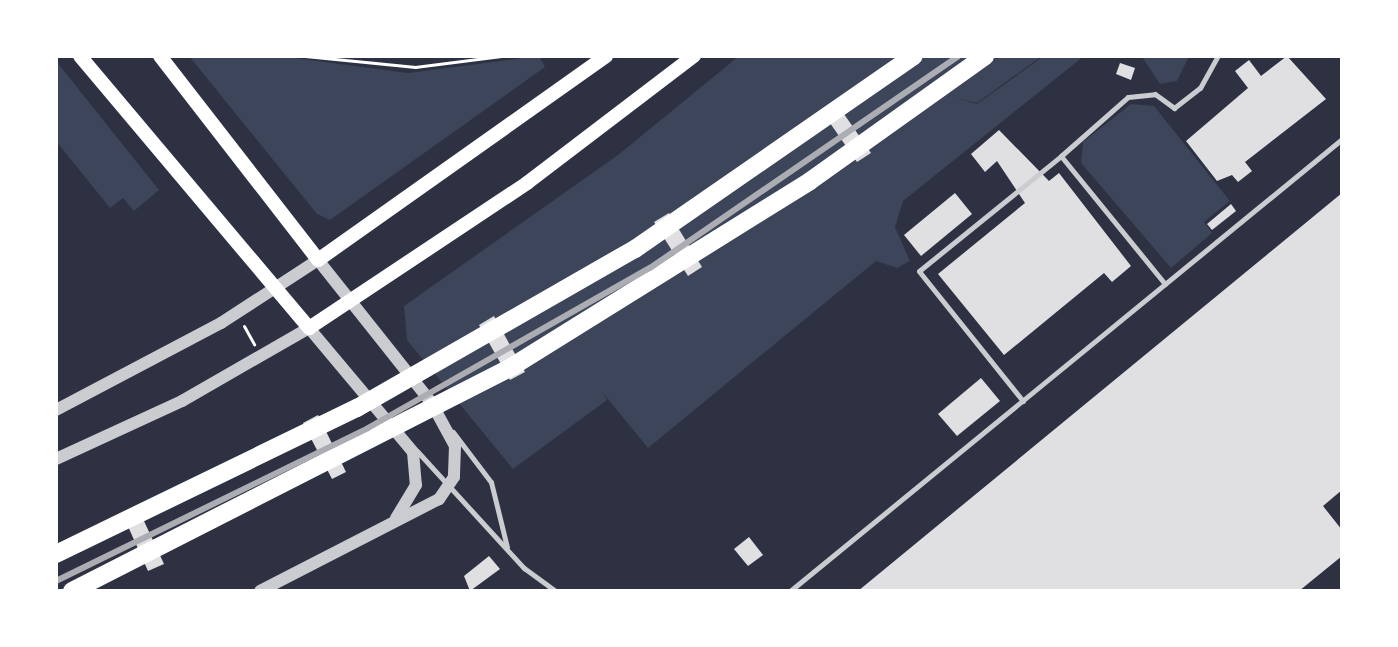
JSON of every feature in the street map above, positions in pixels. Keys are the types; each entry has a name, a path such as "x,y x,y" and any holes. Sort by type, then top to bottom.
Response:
{"highway":[{"path":"56,554 357,408 609,264 914,56"},
{"path":"72,591 513,366 749,221 985,56"}],"main road":[{"path":"80,56 309,328 527,183 694,56"},
{"path":"160,56 318,260 606,56"}],"street":[{"path":"56,410 274,290 318,260 431,402 455,446 449,490 389,525 260,591"},
{"path":"56,459 182,401 309,328 405,436 416,485 389,525"}],"lane":[{"path":"1023,401 919,271 1061,156 1128,97 1155,94 1174,108 1200,88 1218,56"},
{"path":"790,591 1342,139"},
{"path":"1061,156 1165,284"},
{"path":"431,402 491,482 507,548"},
{"path":"405,436 449,490 556,591"}],"path":[{"path":"305,56 415,67 501,56"},
{"path":"242,322 254,344"}],"shaded area":[{"path":"189,56 279,56 408,73 539,56 545,67 330,220 317,214"},
{"path":"739,56 1042,56 977,103 956,98 977,104 1044,56 1084,56 903,201 895,227 910,261 897,268 876,261 648,448 603,393 607,400 513,469 407,340 404,306 618,155"},
{"path":"1189,56 1177,81 1160,84 1142,57"},
{"path":"56,61 159,190 134,211 123,198 110,208 56,141"},
{"path":"1131,104 1154,106 1230,201 1204,222 1212,233 1171,268 1081,163 1083,142"}],"building":[{"path":"1287,56 1326,99 1245,162 1252,171 1238,182 1232,175 1217,181 1186,141 1248,88 1235,71 1249,60 1261,76"},
{"path":"1120,63 1135,68 1131,80 1116,74"},
{"path":"835,101 871,153 857,162 821,110"},
{"path":"999,130 1049,181 1059,173 1131,266 1112,282 1104,273 1004,355 938,274 1025,203 997,161 985,172 971,154"},
{"path":"955,193 972,214 921,256 904,235"},
{"path":"1342,193 1342,490 1323,506 1342,530 1342,556 1299,591 858,591"},
{"path":"1231,204 1236,211 1212,230 1207,224"},
{"path":"669,213 702,267 688,276 654,222"},
{"path":"494,316 525,372 510,380 479,325"},
{"path":"981,378 1000,401 957,436 938,414"},
{"path":"318,415 346,472 332,479 303,423"},
{"path":"137,506 164,564 148,571 122,513"},
{"path":"749,537 763,555 748,566 734,549"},
{"path":"489,556 500,569 470,591 464,576"}],"railway":[{"path":"56,581 368,428 650,268 958,56"}]}
